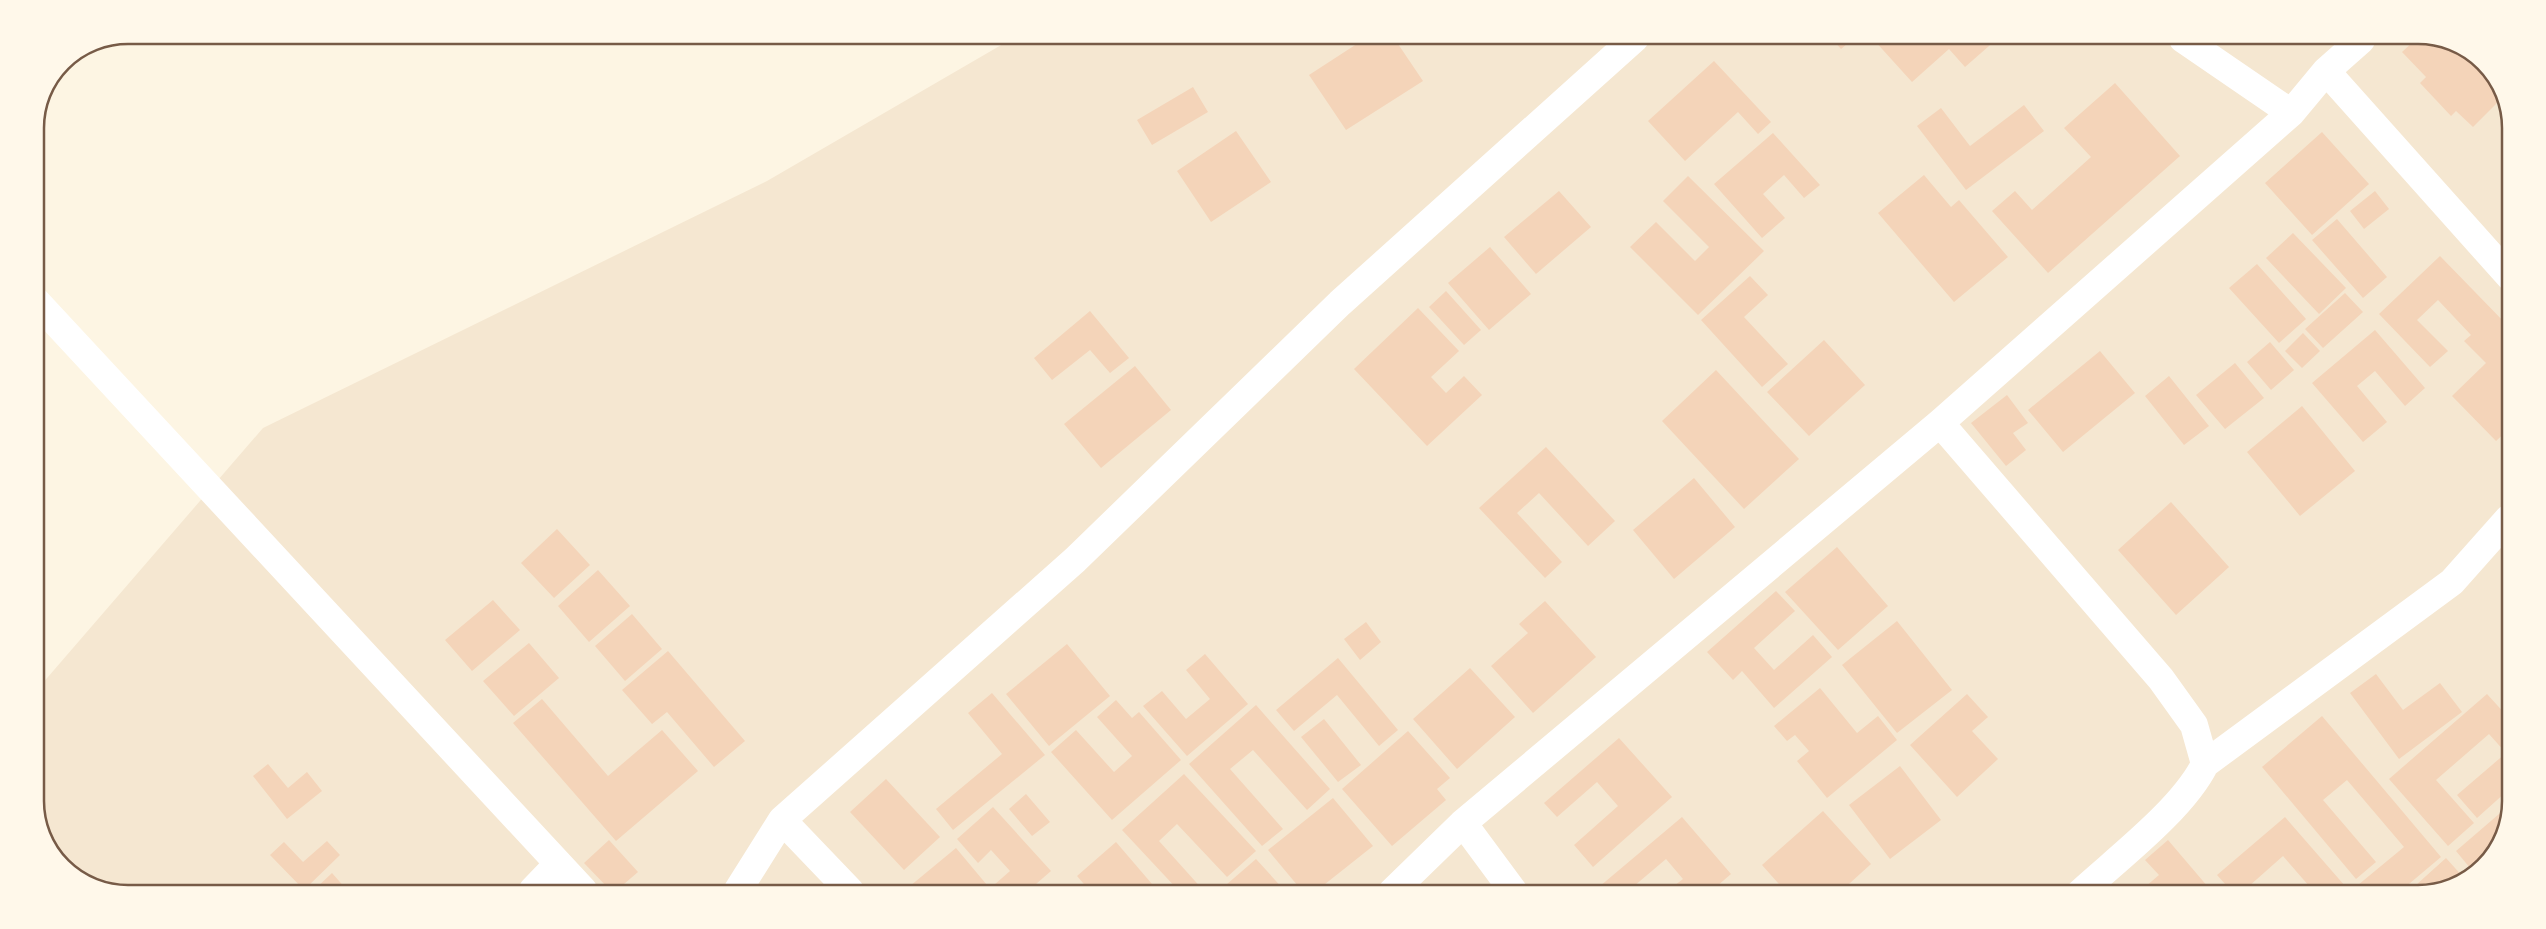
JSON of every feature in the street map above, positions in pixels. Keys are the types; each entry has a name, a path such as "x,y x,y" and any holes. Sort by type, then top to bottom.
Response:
{"street":[{"path":"741,885 782,820 1075,560 1340,303 1628,44"},
{"path":"2190,44 2291,113"},
{"path":"1399,885 1463,823 1940,423 2291,113 2326,71 2356,44"},
{"path":"2326,71 2502,268"},
{"path":"44,310 578,885"},
{"path":"1940,423 2161,679 2194,725 2204,764"},
{"path":"2089,885 2170,811 2196,781 2204,764 2452,582 2502,526"},
{"path":"782,820 844,885"},
{"path":"1463,823 1509,885"},
{"path":"538,885 558,864"}],"shaded area":[{"path":"1003,44 2429,44 2445,48 2469,61 2485,77 2496,96 2502,122 2502,812 2498,828 2488,848 2469,868 2445,881 2435,884 2418,885 117,885 101,881 86,874 68,861 55,843 45,818 44,682 263,428 767,181"}],"building":[{"path":"1357,44 1398,44 1423,81 1346,130 1309,75"},
{"path":"1836,44 1847,44 1841,49"},
{"path":"1878,44 1991,44 1965,67 1949,49 1912,82"},
{"path":"2411,44 2429,44 2445,48 2460,55 2478,68 2491,86 2498,102 2473,127 2456,111 2451,116 2420,83 2426,77 2402,52"},
{"path":"1714,61 1771,122 1758,134 1738,112 1685,161 1648,121"},
{"path":"2115,83 2180,156 2048,273 1992,211 2015,191 2032,210 2091,157 2064,128"},
{"path":"1193,87 1208,112 1152,145 1137,120"},
{"path":"2024,105 2044,131 1966,190 1917,126 1941,108 1970,146"},
{"path":"1236,131 1271,182 1211,222 1177,171"},
{"path":"2322,132 2369,184 2312,235 2265,183"},
{"path":"1773,133 1820,185 1804,198 1784,175 1763,194 1785,218 1762,238 1714,184"},
{"path":"1924,175 1951,207 1959,200 2008,257 1954,302 1878,213"},
{"path":"1688,176 1764,251 1698,315 1630,247 1656,222 1695,261 1709,247 1663,201"},
{"path":"1559,191 1591,227 1536,274 1504,237"},
{"path":"2375,191 2389,209 2364,229 2350,211"},
{"path":"2337,219 2387,277 2363,298 2312,240"},
{"path":"2293,233 2346,288 2319,314 2266,258"},
{"path":"1490,247 1531,294 1489,330 1448,283"},
{"path":"2440,256 2502,320 2502,435 2496,441 2452,396 2486,363 2464,341 2471,335 2438,300 2417,320 2448,351 2430,367 2379,314"},
{"path":"2257,264 2306,319 2279,343 2229,288"},
{"path":"1750,276 1768,295 1744,317 1788,364 1762,387 1701,320"},
{"path":"1446,291 1481,330 1464,345 1429,307"},
{"path":"2345,293 2363,312 2323,348 2305,329"},
{"path":"1418,308 1459,351 1431,377 1446,393 1464,376 1482,395 1427,446 1354,369"},
{"path":"1090,311 1129,358 1110,373 1090,350 1052,380 1034,358"},
{"path":"2375,330 2425,388 2405,406 2375,371 2357,386 2387,422 2363,442 2312,383"},
{"path":"2303,333 2320,351 2302,368 2285,351"},
{"path":"1824,340 1865,385 1809,436 1767,392"},
{"path":"2270,342 2294,370 2271,390 2247,362"},
{"path":"2100,351 2135,393 2063,452 2028,410"},
{"path":"2235,363 2264,398 2225,429 2196,395"},
{"path":"1135,366 1171,410 1101,468 1064,424"},
{"path":"1716,370 1799,459 1744,509 1662,421"},
{"path":"2169,376 2209,426 2184,445 2145,396"},
{"path":"2007,395 2028,423 2013,433 2026,450 2006,466 1971,423"},
{"path":"2302,406 2355,471 2300,516 2247,452"},
{"path":"1546,447 1615,521 1588,546 1539,493 1517,513 1562,562 1545,578 1479,508"},
{"path":"1694,478 1735,527 1674,579 1633,530"},
{"path":"2171,502 2229,567 2176,615 2118,550"},
{"path":"557,529 590,565 554,598 521,563"},
{"path":"1837,547 1888,606 1838,650 1785,592"},
{"path":"598,570 630,606 589,642 558,606"},
{"path":"1776,591 1795,611 1754,648 1774,670 1813,635 1832,657 1774,708 1742,671 1733,680 1707,652"},
{"path":"493,600 520,630 472,671 445,640"},
{"path":"1545,601 1596,657 1533,713 1491,666 1528,633 1519,624"},
{"path":"632,614 662,649 625,681 595,646"},
{"path":"1897,621 1952,690 1897,733 1842,665"},
{"path":"1366,622 1381,642 1360,660 1344,639"},
{"path":"529,643 559,678 514,716 483,681"},
{"path":"1067,644 1110,696 1049,746 1006,694"},
{"path":"668,651 745,741 714,767 667,712 652,724 622,690"},
{"path":"1205,654 1248,704 1187,756 1143,706 1162,691 1186,719 1210,699 1186,670"},
{"path":"1338,658 1398,730 1379,746 1337,695 1294,731 1276,710"},
{"path":"1470,668 1515,717 1457,769 1413,719"},
{"path":"2376,674 2403,710 2440,683 2462,712 2399,759 2350,693"},
{"path":"1820,688 1857,733 1878,716 1897,740 1827,798 1797,761 1809,751 1795,735 1787,741 1774,726"},
{"path":"992,693 1045,755 953,830 936,809 1002,754 968,713"},
{"path":"1967,694 1988,717 1972,731 1998,759 1957,797 1910,745"},
{"path":"2487,694 2502,710 2502,749 2489,734 2436,780 2474,823 2448,846 2389,779"},
{"path":"542,699 608,776 662,730 698,771 616,841 513,723"},
{"path":"1116,700 1132,718 1139,712 1181,760 1112,820 1051,752 1076,730 1114,772 1132,756 1097,717"},
{"path":"1256,705 1330,789 1307,810 1253,750 1230,769 1283,829 1262,846 1189,764"},
{"path":"2322,716 2441,857 2408,885 2358,885 2404,847 2347,780 2323,800 2376,862 2356,879 2262,767"},
{"path":"1324,719 1361,765 1338,782 1301,737"},
{"path":"1408,731 1450,778 1437,789 1446,800 1392,846 1342,789"},
{"path":"1619,738 1672,797 1593,867 1574,845 1618,806 1597,782 1557,817 1544,803"},
{"path":"2502,756 2502,796 2477,818 2457,795"},
{"path":"268,764 288,788 307,772 322,791 287,819 253,776"},
{"path":"1900,766 1941,820 1890,859 1849,805"},
{"path":"1184,774 1256,851 1227,877 1177,824 1159,841 1199,885 1173,885 1122,830"},
{"path":"886,779 940,837 904,870 850,812"},
{"path":"1026,794 1050,822 1032,836 1009,809"},
{"path":"1333,798 1373,846 1324,885 1297,885 1268,850"},
{"path":"993,807 1051,871 1035,885 994,885 1010,871 991,850 978,863 957,839"},
{"path":"1823,811 1871,864 1848,885 1780,885 1762,865"},
{"path":"2502,811 2494,838 2481,857 2470,867 2456,851"},
{"path":"1682,817 1731,874 1718,885 1675,885 1683,879 1666,859 1635,885 1601,885"},
{"path":"2285,817 2344,885 2308,885 2283,856 2250,885 2226,885 2217,875"},
{"path":"609,840 638,872 623,885 605,885 584,863"},
{"path":"2168,840 2206,885 2147,885 2159,875 2145,860"},
{"path":"327,841 340,855 309,885 299,885 270,855 284,842 303,862"},
{"path":"1116,842 1153,885 1085,885 1077,876"},
{"path":"956,848 987,885 911,885"},
{"path":"2446,858 2460,874 2435,884 2416,885"},
{"path":"1256,859 1280,885 1226,885"},
{"path":"332,873 343,885 319,885"}]}
